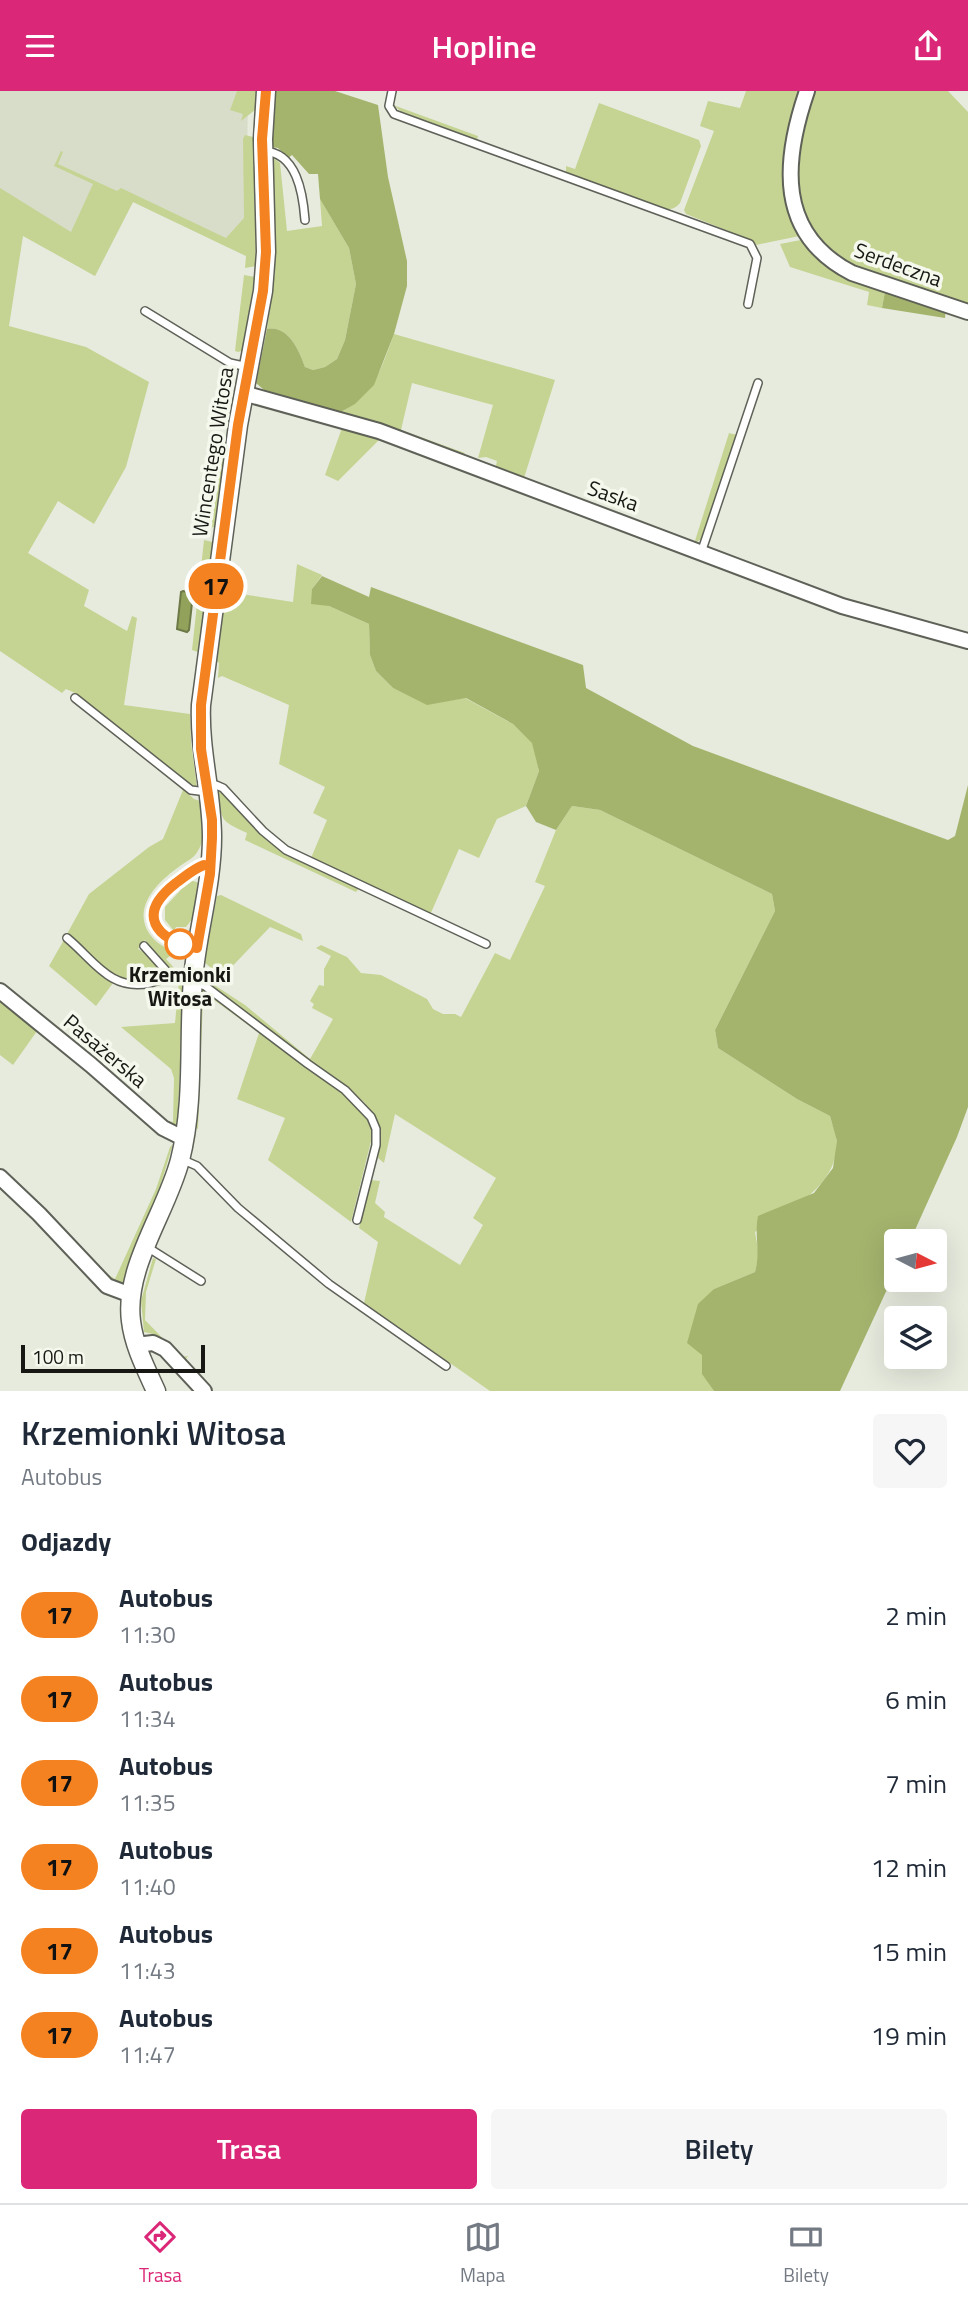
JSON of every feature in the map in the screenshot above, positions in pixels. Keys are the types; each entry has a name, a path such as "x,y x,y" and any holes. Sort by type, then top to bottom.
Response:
{"street":[{"name":"Wincentego Witosa","path":"156,1391 136,1345 130,1319 131,1295 180,1159 189,1105 193,978 211,865 212,820 201,749 201,705 243,393 265,272 262,152 266,91"},
{"name":"Serdeczna","path":"807,91 793,141 790,167 795,208 807,236 818,251 852,273 968,312"},
{"name":"Saska","path":"243,393 405,440 842,606 968,641"},
{"name":"Pasażerska","path":"0,991 163,1128 185,1139"},
{"path":"0,1177 107,1286 131,1295"},
{"path":"136,1345 153,1343 165,1349 204,1391"}],"lane":[{"path":"392,91 389,106 394,114 750,244 757,258 748,304"},
{"path":"262,152 276,153 292,169 301,190 305,220"},
{"path":"145,311 230,363 248,367"},
{"path":"701,553 758,383"},
{"path":"75,698 191,790 208,789 216,785 223,788 263,831 286,850 486,944"},
{"path":"197,948 177,943 163,935 156,924 155,909 166,891 195,868 211,865"},
{"path":"67,938 98,969 117,981 139,985 170,975 193,978 345,1090 371,1117 376,1129 376,1145 357,1220"},
{"path":"144,946 170,975"},
{"path":"180,1159 197,1167 238,1208 329,1284 446,1366"},
{"path":"147,1247 201,1280"}],"shaded area":[{"path":"0,91 248,91 246,256 133,202 95,276 0,221"},
{"path":"237,91 257,91 255,110 241,121 243,114 230,110"},
{"path":"275,91 335,91 378,105 388,177 407,261 407,286 394,334 374,385 355,404 337,414 271,396 256,383 267,329 281,331 292,340 305,367 313,370 325,367 337,359 345,340 356,284 349,248 320,199 318,174 309,174 292,155 288,158 278,148 271,147"},
{"path":"746,91 804,91 790,141 804,235 756,245 748,239 686,214 684,210 714,131 700,126 708,101 740,108"},
{"path":"811,91 948,91 968,112 968,308 836,261 803,221 793,167"},
{"path":"599,103 699,140 701,146 680,203 676,207 661,208 566,172 566,166 575,169"},
{"path":"393,105 478,136 477,140 402,112"},
{"path":"245,135 253,137 256,266 245,268 246,256 133,202 95,276 23,236 9,326 86,347 149,382 126,467 94,524 58,501 28,553 89,590 84,606 127,631 132,616 137,618 124,705 190,714 197,787 184,780 75,693 66,689 62,693 0,651 0,188 71,232 93,184 54,166 61,151 63,152 58,164 117,191 121,188 226,238 244,218"},
{"path":"272,157 280,163 287,231 322,226 320,199 349,248 356,284 345,340 337,359 325,367 313,370 305,367 296,346 287,335 281,331 267,329 275,272"},
{"path":"806,239 886,286 882,308 867,305 869,292 790,267 780,244"},
{"path":"244,275 255,277 242,351 238,352 235,351"},
{"path":"886,286 946,307 945,318 882,308"},
{"path":"394,334 555,380 523,481 495,470 497,461 486,457 478,458 493,405 412,383 401,430 465,453 461,456 337,414 368,390 380,371"},
{"path":"309,414 383,436 338,481 325,475 342,428 306,417 301,419"},
{"path":"729,433 737,435 701,539 694,544"},
{"path":"218,453 224,455 215,527 206,528"},
{"path":"204,540 213,542 198,652 192,650"},
{"path":"297,564 322,575 312,589 329,606 369,624 370,655 376,671 393,688 427,704 465,698 513,724 533,743 539,771 526,806 497,819 479,858 459,849 430,915 311,858 327,820 313,813 325,787 279,764 289,705 222,676 218,678 219,663 216,661 226,583 229,581 228,592 293,602"},
{"path":"322,576 369,597 371,587 583,665 586,688 693,746 948,840 955,836 968,785 968,1107 915,1229 884,1229 886,1292 840,1391 714,1391 702,1374 702,1355 687,1343 698,1304 714,1289 755,1272 758,1216 814,1193 833,1168 837,1141 830,1116 797,1099 718,1048 715,1030 775,911 772,894 600,810 572,806 556,830 536,822 526,806 539,771 532,743 513,724 466,698 427,705 393,688 376,671 370,655 369,624 329,606 311,604 312,589"},
{"path":"183,591 193,594 187,632 177,629"},
{"path":"165,775 194,799 200,801 203,838 195,855 156,887 145,906 144,916 152,937 174,953 166,959 176,970 182,967 175,971 168,967 145,940 138,949 157,964 158,977 142,981 129,980 106,971 67,934 89,894 163,839 183,790"},
{"path":"218,791 261,833 285,852 428,919 427,921 359,888 356,892 245,840 247,833 224,818"},
{"path":"572,806 600,810 772,894 775,911 715,1030 718,1048 797,1099 830,1116 836,1137 835,1159 819,1186 808,1197 755,1232 759,1255 755,1272 714,1289 703,1355 703,1374 714,1391 490,1391 364,1303 378,1242 359,1228 370,1180 380,1181 375,1203 385,1212 384,1217 460,1265 483,1225 473,1218 496,1178 395,1114 384,1163 378,1158 380,1128 364,1102 202,977 245,1005 310,1059 333,1019 312,1008 314,1004 310,1001 319,985 324,986 324,969 331,956 316,948 321,945 347,957 361,973 381,975 427,999 433,1009 461,1017 495,953 510,960 545,886 535,882 556,830"},
{"path":"190,880 199,883 193,918 186,927 176,927 174,931 165,920 165,907"},
{"path":"221,895 301,934 303,941 270,927 222,977 204,962 217,896"},
{"path":"65,938 91,967 113,983 96,1006 49,966"},
{"path":"179,978 184,980 178,1112 176,1125 171,1126 159,1119 173,1122 174,1078 171,1069 121,1027 175,1023 179,981 157,986"},
{"path":"202,989 239,1013 306,1067 344,1092 364,1113 372,1126 372,1137 351,1222 268,1160 285,1118 237,1099 259,1033 210,997 203,999 198,1129 196,1128"},
{"path":"0,995 63,1048 63,1052 37,1031 13,1065 0,1055"},
{"path":"173,1144 157,1197 127,1268 122,1287 112,1284 95,1269 94,1259 95,1266 115,1279 156,1189"},
{"path":"153,1258 156,1259 146,1292 145,1320 181,1357 188,1356 183,1360 153,1334 144,1332 141,1301"}],"bus line":[{"name":"17","path":"204,865 195,868 166,891 155,909 156,924 163,935 169,940 197,948 210,874 212,838 212,820 201,749 201,705 238,425 263,291 266,252 262,139 266,91"}],"place":[{"name":"Krzemionki Witosa","path":"180,944"}]}
